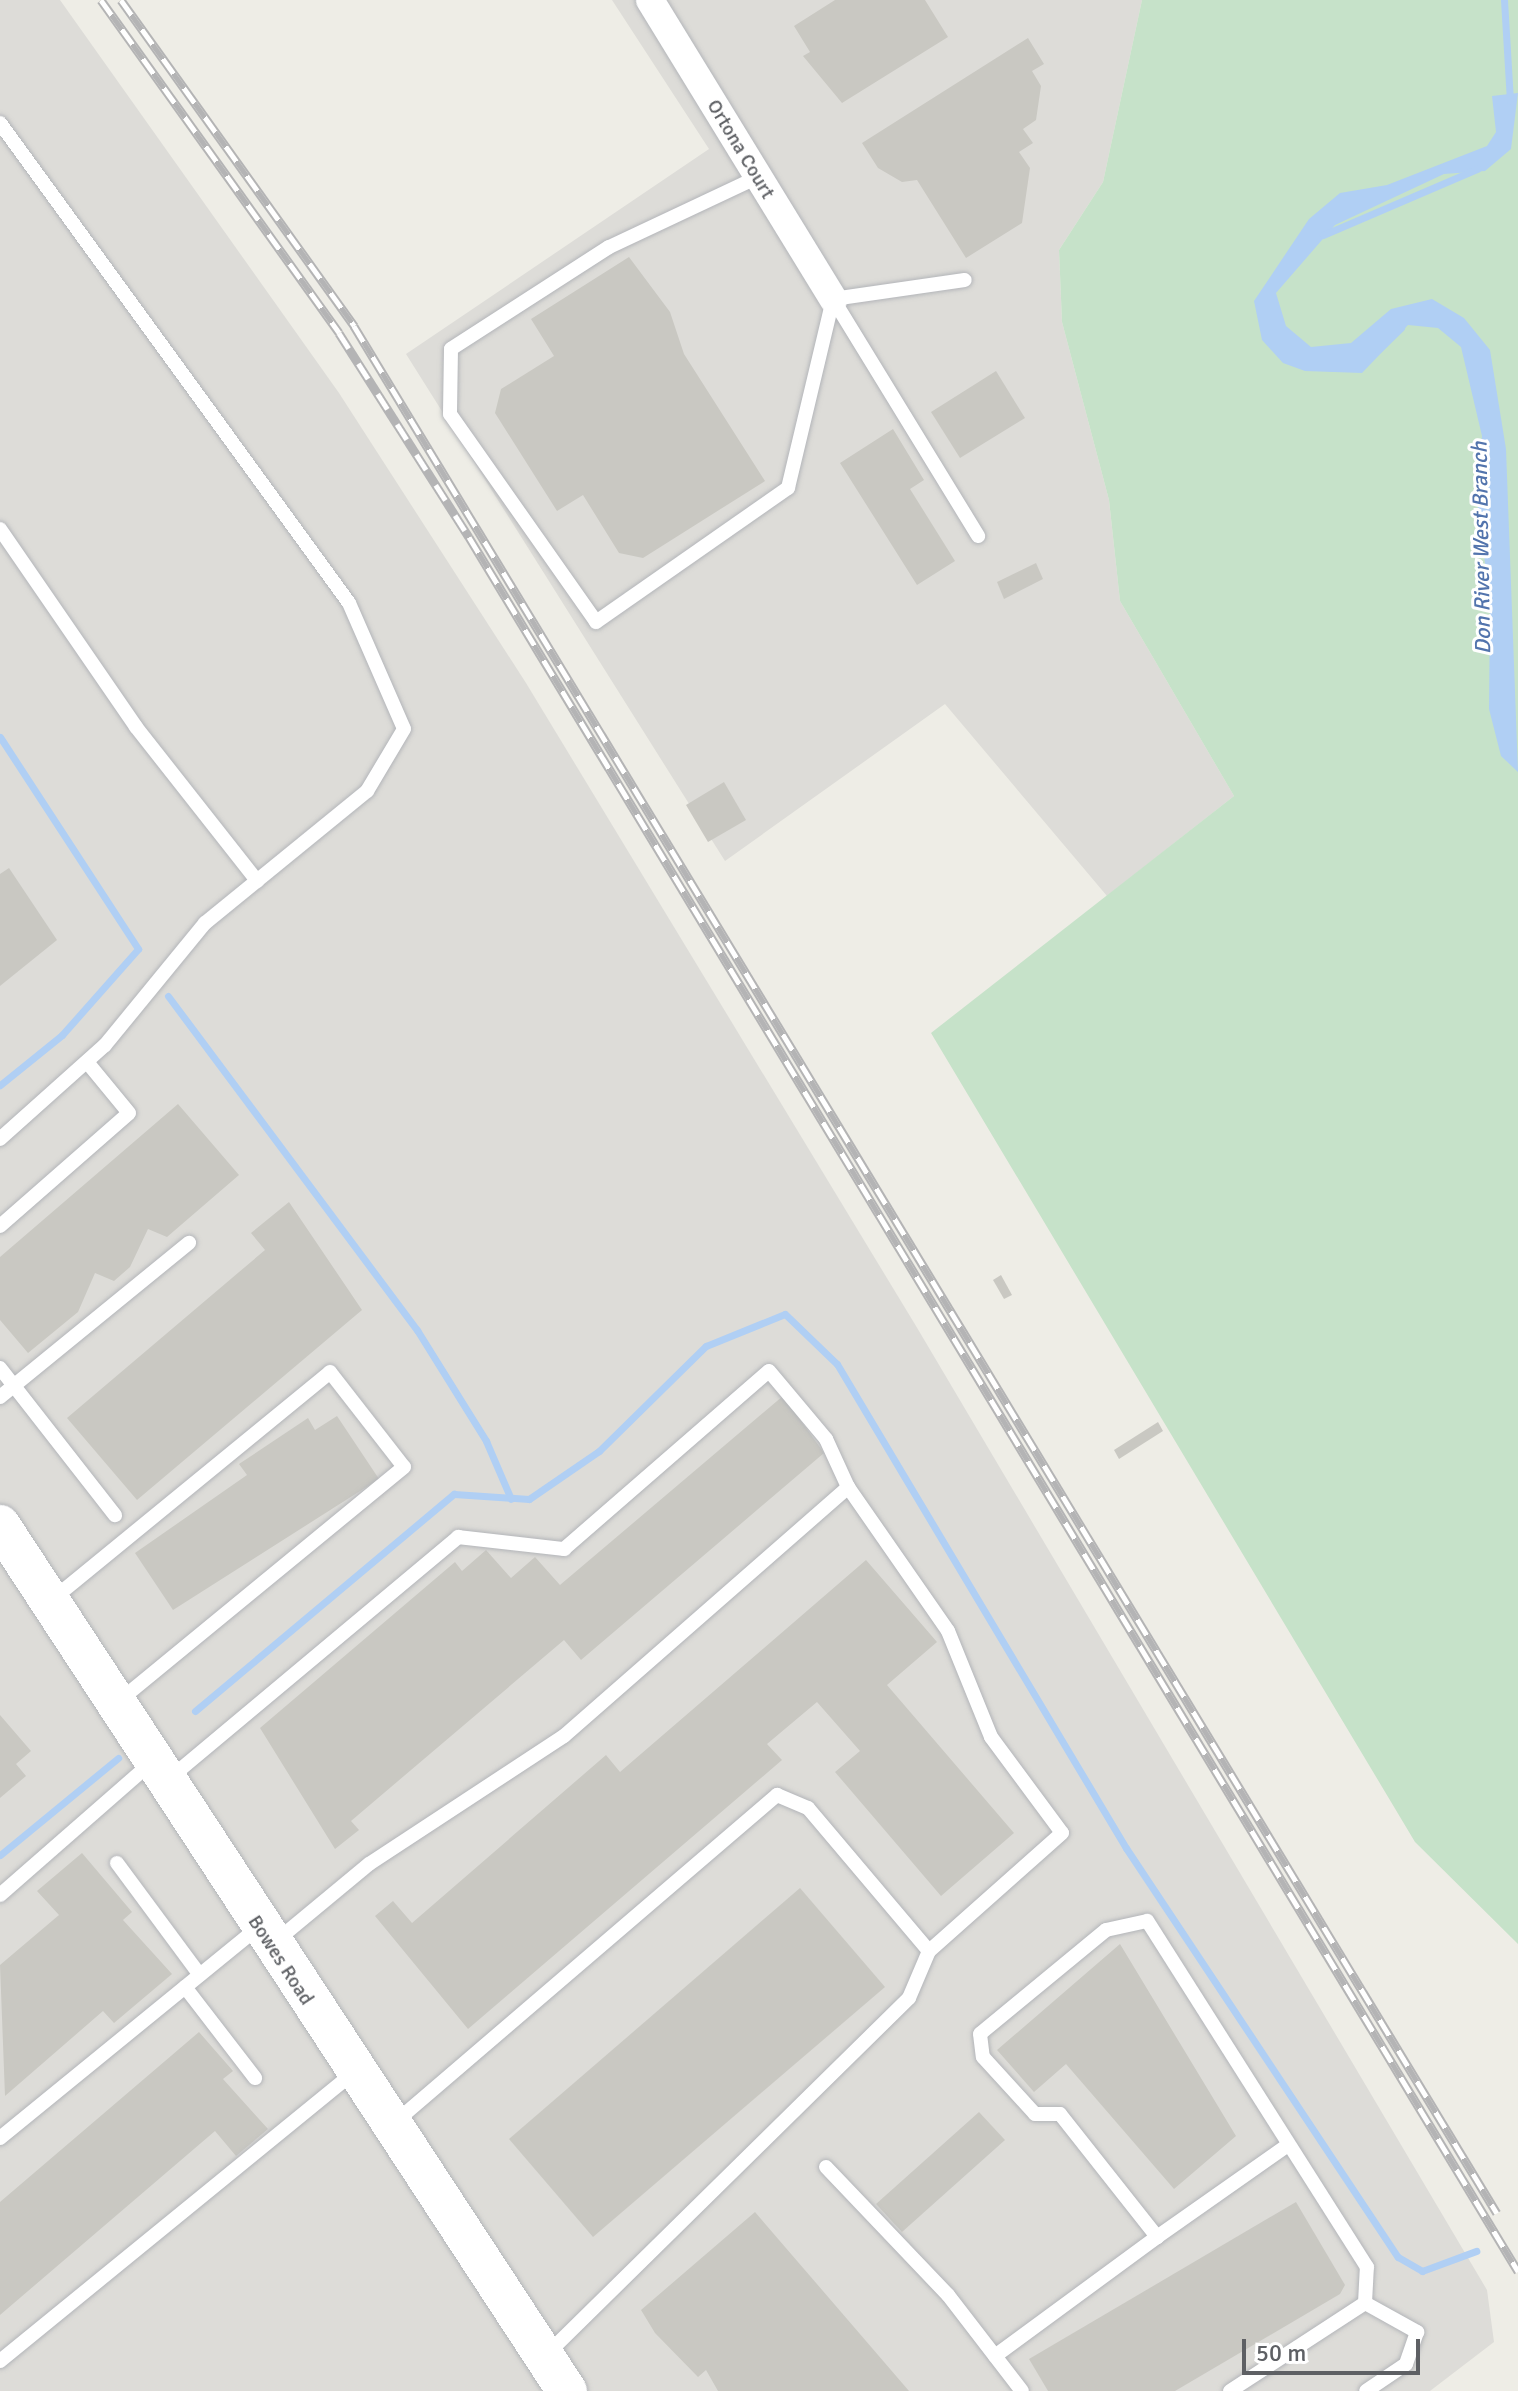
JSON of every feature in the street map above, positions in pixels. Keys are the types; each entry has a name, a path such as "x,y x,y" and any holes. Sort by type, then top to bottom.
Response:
{"street":[{"name":"Ortona Court","path":"650,0 833,299"},
{"name":"Bowes Road","path":"0,1525 389,2127 542,2359 567,2391"}],"lane":[{"path":"0,123 349,603 404,729 367,791 205,923 87,1062 0,1139"},
{"path":"758,177 609,247 451,349 450,414 596,622 788,488 833,299"},
{"path":"833,299 965,280"},
{"path":"833,299 978,536"},
{"path":"0,529 136,727 257,881"},
{"path":"0,1226 129,1113 87,1062"},
{"path":"0,1397 189,1243"},
{"path":"0,1368 115,1515"},
{"path":"0,1895 458,1537 564,1549 769,1371 826,1439 848,1487 948,1631 991,1737 1062,1833 929,1951 909,1998 542,2359"},
{"path":"50,1602 330,1372 404,1467 116,1703"},
{"path":"0,2138 200,1975 266,1936 564,1736 848,1487"},
{"path":"389,2127 777,1795 808,1808 929,1951"},
{"path":"117,1863 200,1975"},
{"path":"1157,2237 1060,2114 1035,2114 983,2057 980,2034 1106,1930 1147,1921 1367,2267 1365,2303"},
{"path":"185,1987 255,2078"},
{"path":"0,2361 354,2072"},
{"path":"995,2356 1288,2145"},
{"path":"826,2167 948,2295 1022,2391"},
{"path":"1230,2391 1365,2303"},
{"path":"1365,2303 1417,2332 1406,2364 1366,2391"}],"shaded area":[{"path":"0,0 60,0 339,393 526,683 916,1326 1487,2290 1494,2342 1430,2391 0,2391"},
{"path":"612,0 1142,0 1103,182 1059,250 1062,322 1109,500 1120,601 1234,796 1107,896 945,704 725,861 406,354 709,149"}],"green space":[{"path":"1142,0 1518,0 1518,1944 1415,1842 931,1033 1234,796 1120,601 1109,500 1062,322 1059,250 1103,182"}],"water":[{"path":"1518,93 1511,149 1485,171 1444,174 1335,225 1276,293 1286,326 1311,347 1351,343 1391,309 1432,299 1464,318 1490,350 1506,449 1518,772 1501,756 1489,709 1490,602 1476,492 1482,436 1461,347 1438,328 1408,325 1362,373 1305,371 1283,363 1262,340 1254,301 1309,219 1340,193 1387,185 1487,146 1496,132 1492,96"}],"building":[{"path":"835,0 925,0 948,37 842,103 803,56 810,52 794,26"},
{"path":"1028,38 1044,64 1032,71 1041,86 1036,120 1023,129 1033,143 1019,152 1030,168 1022,223 966,258 917,180 902,182 878,168 862,143"},
{"path":"629,257 670,312 684,354 765,481 643,558 619,553 583,495 557,511 495,413 501,389 554,356 531,319"},
{"path":"996,371 1025,418 960,458 931,412"},
{"path":"893,429 924,480 910,489 955,561 917,585 840,463"},
{"path":"1036,563 1043,579 1004,599 997,582"},
{"path":"724,782 746,820 708,842 686,805"},
{"path":"9,868 57,940 0,986 0,874"},
{"path":"178,1104 239,1175 167,1237 148,1229 130,1267 114,1281 95,1273 78,1312 28,1353 0,1320 0,1257"},
{"path":"289,1202 362,1310 137,1500 67,1418 265,1250 251,1233"},
{"path":"1001,1275 1012,1295 1004,1299 993,1280"},
{"path":"783,1396 824,1453 581,1660 564,1640 351,1821 359,1830 335,1849 260,1728 455,1562 462,1571 486,1550 511,1578 535,1557 560,1585"},
{"path":"337,1416 379,1479 173,1610 135,1553 247,1475 239,1464 308,1418 315,1430"},
{"path":"1158,1422 1163,1431 1119,1459 1114,1450"},
{"path":"866,1560 937,1642 887,1685 1014,1833 941,1896 835,1772 860,1751 817,1702 767,1744 782,1760 468,2029 375,1916 393,1901 412,1923 606,1755 620,1772"},
{"path":"0,1715 31,1751 16,1764 26,1776 0,1798"},
{"path":"82,1853 132,1912 123,1920 172,1974 114,2023 103,2011 5,2096 0,1965 59,1915 37,1891"},
{"path":"800,1888 885,1987 593,2237 509,2139"},
{"path":"1120,1944 1236,2136 1174,2189 1066,2064 1034,2092 997,2050"},
{"path":"199,2032 233,2071 223,2079 268,2129 236,2156 215,2131 0,2315 0,2202"},
{"path":"979,2112 1005,2140 902,2232 876,2204"},
{"path":"1296,2202 1345,2285 1340,2294 1175,2391 1048,2391 1029,2359"},
{"path":"755,2212 909,2391 718,2391 706,2370 698,2377 655,2333 641,2310"}],"waterway":[{"path":"1504,0 1510,101"},
{"name":"Don River West Branch","path":"1323,235 1477,169"},
{"name":"Don River West Branch","path":"1378,350 1401,328"},
{"path":"0,737 138,949 62,1035 0,1085"},
{"path":"168,996 417,1330 486,1441 511,1499"},
{"path":"195,1711 454,1494 529,1499 599,1451 706,1346 785,1314 837,1364 1126,1848 1398,2257 1422,2271 1476,2251"},
{"path":"0,1855 118,1758"}],"railway":[{"path":"101,0 339,333 469,537 1518,2271"},
{"path":"121,0 354,326 1497,2213"}]}
